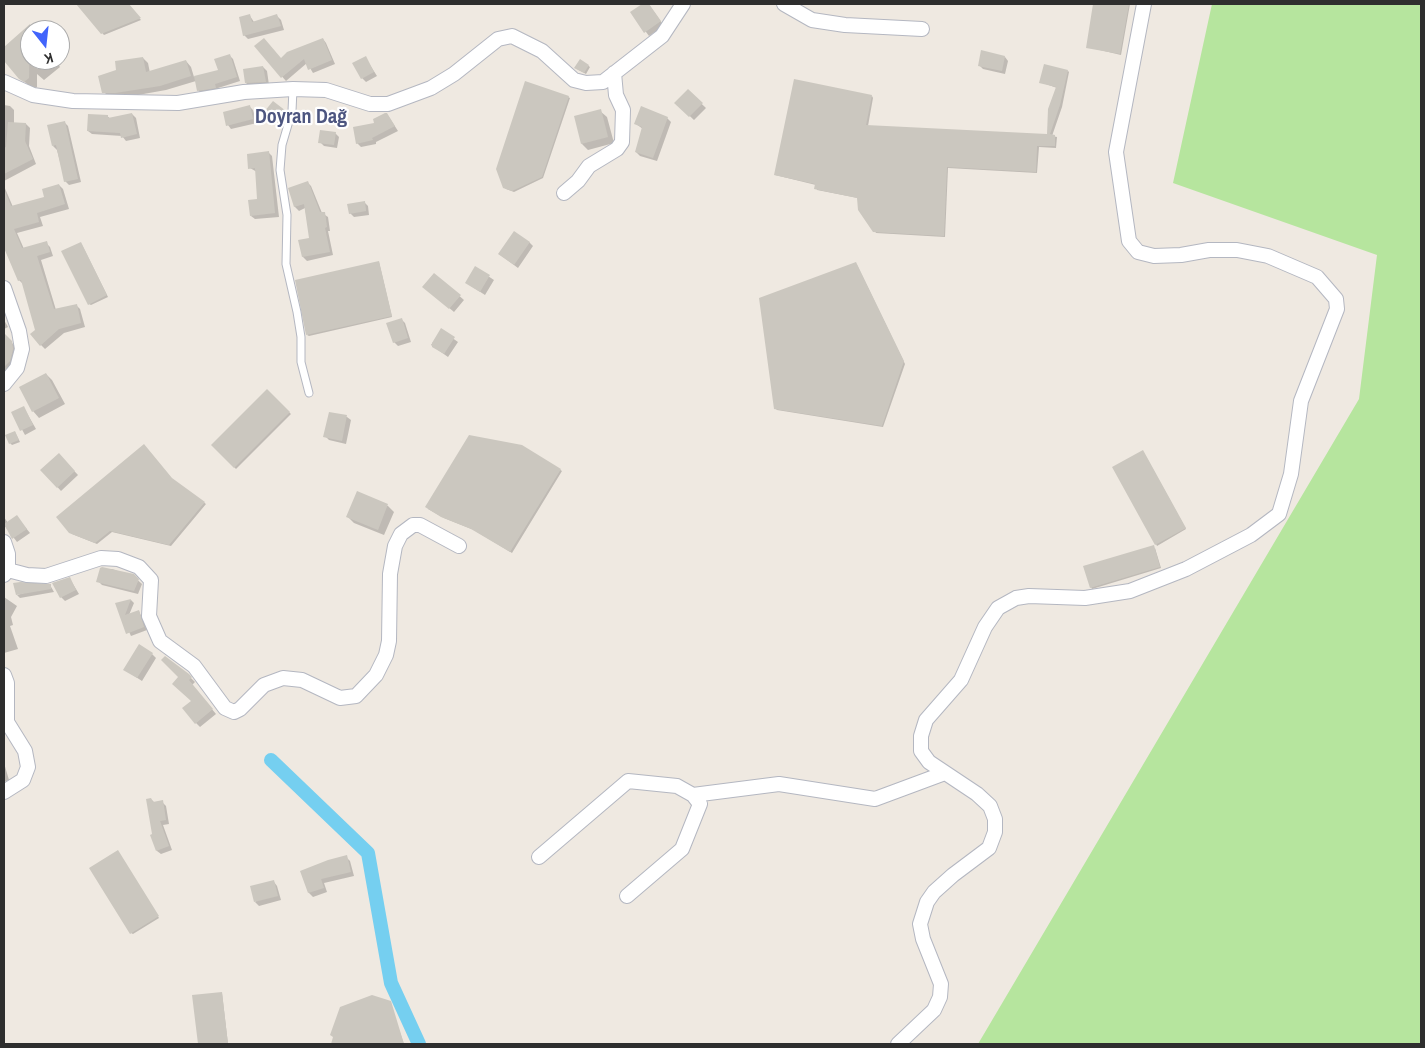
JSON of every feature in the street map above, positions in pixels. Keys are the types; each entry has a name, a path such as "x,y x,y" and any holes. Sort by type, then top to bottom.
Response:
{"street":[{"path":"4,82 33,95 73,101 128,104 178,103 244,92 293,89 326,90 370,104 388,104 431,88 454,74 498,38 512,36 542,51 574,80 586,83 603,82 662,36 683,4"},
{"path":"784,4 812,20 845,25 922,29"},
{"path":"898,1044 934,1010 940,998 941,984 922,939 920,924 927,902 934,892 953,875 989,848 994,832 995,819 990,806 928,762 921,751 920,736 926,720 960,680 985,627 998,608 1016,598 1029,596 1085,598 1130,591 1186,569 1251,535 1279,514 1291,474 1301,401 1337,309 1336,299 1317,277 1268,256 1228,250 1209,250 1181,256 1154,256 1138,252 1129,241 1116,152 1144,4"},
{"path":"564,193 578,181 588,166 617,149 622,142 623,110 616,95 614,73"},
{"path":"4,288 19,331 22,350 17,368 4,384"},
{"path":"4,542 8,554 6,572 46,576 101,558 118,559 139,567 151,580 149,616 160,641 194,666 225,708 234,712 240,710 264,684 283,678 302,680 340,698 356,696 376,675 386,656 389,642 390,574 395,546 401,534 413,526 420,525 459,546"},
{"path":"4,675 7,683 7,722 25,751 28,766 23,780 4,792"},
{"path":"693,795 779,784 875,799 945,773"},
{"path":"539,857 628,781 677,786 693,795 700,804 682,849 627,896"}],"lane":[{"path":"293,89 292,111 282,145 280,170 287,215 286,264 297,312 302,371 309,393"}],"green space":[{"path":"1212,4 1421,4 1421,1044 978,1044 1359,399 1377,255 1173,183"}],"building":[{"path":"76,4 129,4 141,18 101,34"},
{"path":"642,4 649,4 661,21 644,33 630,12"},
{"path":"1093,4 1129,4 1120,54 1086,48"},
{"path":"250,14 252,22 277,14 281,26 243,36 239,17"},
{"path":"20,33 20,70 29,70 29,78 24,82 19,79 4,61 4,47"},
{"path":"264,38 281,58 287,52 323,38 332,60 308,70 304,59 281,78 254,46"},
{"path":"981,50 1005,56 1002,71 978,66"},
{"path":"230,54 237,77 215,84 216,88 197,91 194,76 218,70 214,59"},
{"path":"366,56 374,72 361,79 352,63"},
{"path":"143,57 146,72 186,60 191,76 160,86 115,93 102,93 98,76 116,70 115,61"},
{"path":"580,59 589,65 584,73 574,68"},
{"path":"1044,64 1068,70 1060,105 1050,134 1055,135 1055,146 1037,146 1036,172 947,167 944,236 873,232 858,210 857,198 814,189 815,184 774,175 794,79 872,95 866,125 1047,134 1048,109 1056,87 1039,83"},
{"path":"263,66 266,82 245,83 243,69"},
{"path":"525,81 569,96 542,177 512,191 503,188 496,169"},
{"path":"688,89 703,103 689,117 674,103"},
{"path":"273,101 286,111 279,124 264,112"},
{"path":"250,105 253,119 226,126 223,112"},
{"path":"641,106 668,117 653,158 635,152 642,127 634,124"},
{"path":"601,109 608,137 581,144 574,116"},
{"path":"132,113 137,134 121,138 120,133 87,131 88,114 108,115 108,118"},
{"path":"387,113 395,126 372,138 373,140 356,144 353,127 374,123 373,119"},
{"path":"65,121 78,179 64,182 56,145 52,146 47,125"},
{"path":"8,122 26,123 25,141 33,159 4,174 4,148 6,147"},
{"path":"320,130 336,132 334,145 318,143"},
{"path":"269,151 275,213 250,216 248,200 257,199 255,168 248,169 247,154"},
{"path":"308,181 320,212 325,212 327,227 325,228 330,252 302,257 298,240 309,238 304,204 294,207 288,188"},
{"path":"59,184 65,204 37,213 39,222 14,229 22,248 47,241 50,252 37,256 54,309 77,304 81,323 59,329 40,346 30,334 35,330 21,280 18,281 4,248 4,189 11,206 44,197 42,189"},
{"path":"365,201 366,211 349,214 347,204"},
{"path":"514,231 530,242 514,265 498,254"},
{"path":"81,242 107,295 88,305 61,251"},
{"path":"379,261 392,316 306,335 295,280"},
{"path":"856,262 904,361 882,426 774,409 759,298"},
{"path":"475,266 490,275 480,292 465,283"},
{"path":"434,273 461,295 449,309 422,287"},
{"path":"402,318 408,338 393,343 386,323"},
{"path":"441,328 455,337 444,354 432,347 432,343"},
{"path":"4,333 12,341 13,349 10,361 4,367"},
{"path":"46,373 59,398 32,412 19,387"},
{"path":"267,389 290,412 234,468 211,445"},
{"path":"24,406 33,425 20,431 11,412"},
{"path":"329,412 347,415 342,441 323,437"},
{"path":"15,431 19,440 9,444 5,435"},
{"path":"469,435 522,445 561,469 510,552 471,529 441,517 425,507"},
{"path":"144,444 172,478 205,502 169,545 110,531 95,543 69,533 56,517"},
{"path":"1143,450 1186,528 1155,545 1112,467"},
{"path":"59,453 75,471 57,488 40,470"},
{"path":"357,491 388,504 378,530 346,517"},
{"path":"17,515 27,529 12,539 4,524"},
{"path":"1154,545 1160,567 1090,588 1083,566"},
{"path":"102,567 134,574 139,579 134,591 96,582"},
{"path":"70,577 76,590 60,598 52,583"},
{"path":"13,583 51,584 51,589 16,595"},
{"path":"131,599 125,615 139,610 144,627 126,634 115,603"},
{"path":"139,644 153,653 137,678 123,670"},
{"path":"165,656 192,677 189,680 213,709 195,724 182,708 191,701 172,684 178,677 161,660"},
{"path":"151,798 153,802 163,800 166,820 160,821 169,846 156,851 150,835 152,834 146,799"},
{"path":"118,850 159,916 130,934 89,868"},
{"path":"347,855 351,872 321,879 324,888 308,893 300,871"},
{"path":"274,880 278,896 254,902 250,886"},
{"path":"222,992 228,1044 198,1044 192,995"},
{"path":"372,995 391,1001 404,1044 331,1044 333,1037 330,1035 340,1007"}],"waterway":[{"path":"271,760 368,853 391,983 419,1044"}],"district":[{"name":"Doyran Dağ","path":"301,118"}]}
